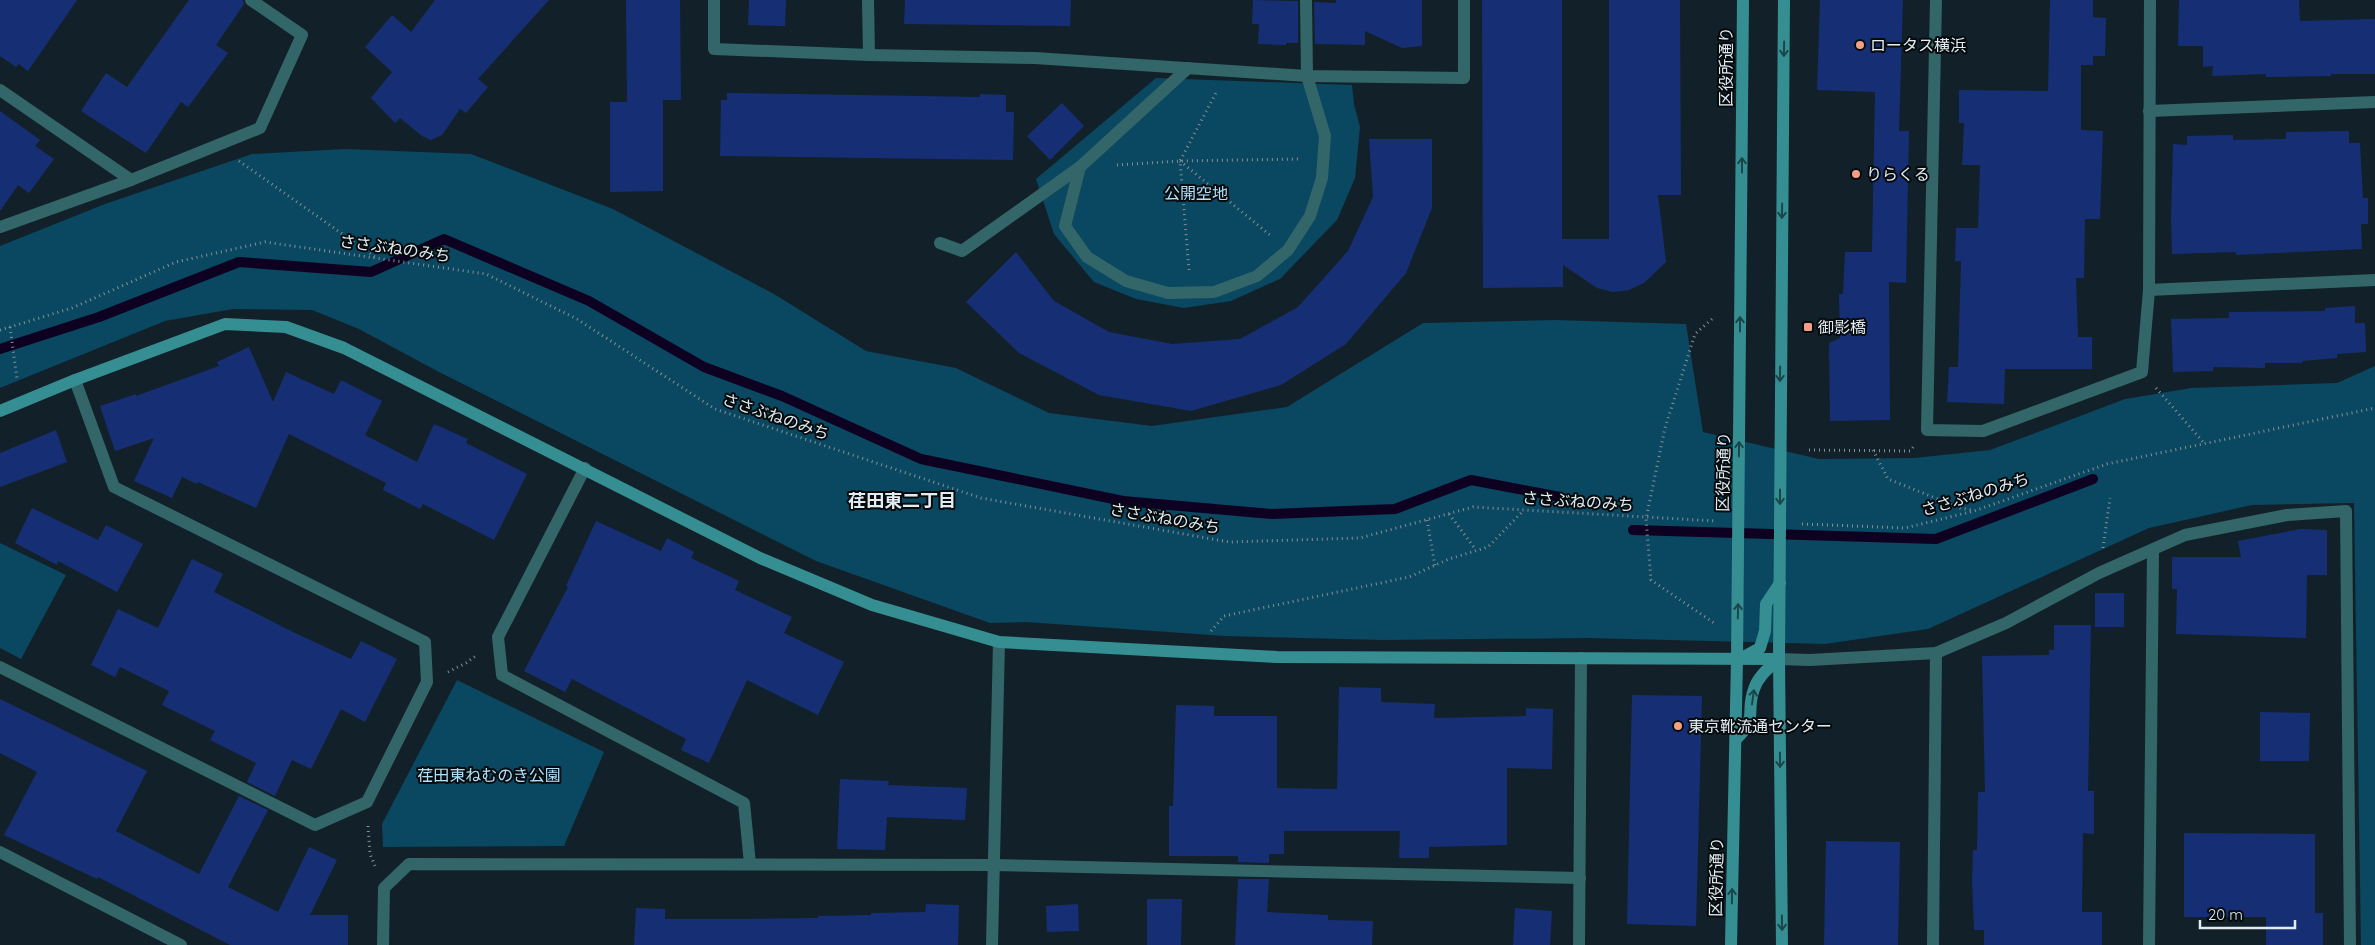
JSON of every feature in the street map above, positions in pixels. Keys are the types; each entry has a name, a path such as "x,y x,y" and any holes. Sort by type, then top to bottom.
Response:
{"street":[{"path":"0,227 131,180 260,128 302,35 251,0"},
{"path":"714,0 714,49 869,55 1035,58 1307,76 1464,78 1464,0"},
{"path":"868,0 869,55"},
{"path":"1080,167 1065,226 1087,257 1126,281 1168,293 1214,292 1257,276 1288,250 1310,216 1322,178 1325,136 1307,76 1306,0"},
{"name":"区役所通り","path":"1731,945 1740,426 1743,0"},
{"path":"1782,945 1779,659 1784,0"},
{"path":"1936,0 1927,430 1983,431 2142,372 2149,290 2150,0"},
{"path":"940,243 962,251 1080,167 1188,68"},
{"path":"0,90 131,180"},
{"path":"2149,111 2375,102"},
{"path":"2149,290 2375,280"},
{"path":"0,411 75,380 225,324 286,327 344,348 760,558 872,605 999,642 1277,657 1810,660 1936,653 2006,623 2099,573 2185,535 2286,515 2346,511 2350,945"},
{"path":"0,667 315,825 367,802 427,682 425,642 114,487 75,380"},
{"path":"585,468 498,637 502,675 744,803 750,864"},
{"path":"2148,945 2153,550"},
{"path":"1737,660 1760,648 1765,631 1766,604 1780,583"},
{"path":"992,945 992,865 999,642"},
{"path":"1933,945 1936,653"},
{"path":"1579,945 1582,658"},
{"path":"1736,739 1749,726 1754,689 1762,673 1779,659"},
{"path":"0,852 181,945"},
{"path":"383,945 384,888 410,864 992,865 1580,878"}],"path":[{"path":"1191,292 1180,160 1228,71"},
{"path":"218,145 377,258"},
{"path":"1080,167 1180,160 1324,158"},
{"path":"1180,160 1288,250"},
{"name":"ささぶねのみち","path":"0,330 10,329 72,308 176,262 265,242 486,274 576,319 715,409 981,498 1229,542 1360,538 1474,507 1646,520 1726,522"},
{"path":"1712,319 1695,334 1665,428 1646,520 1651,580 1715,623"},
{"path":"10,329 16,366"},
{"path":"2142,372 2204,443"},
{"name":"ささぶねのみち","path":"1796,524 1905,528 1974,511 2107,464 2375,408"},
{"path":"1809,450 1910,451 1927,430"},
{"path":"1873,450 1888,479 1960,508 1974,511"},
{"path":"2099,573 2110,498"},
{"path":"1192,652 1224,616 1384,584 1410,577 1476,550 1488,547 1523,510"},
{"path":"1448,514 1476,550"},
{"path":"1427,520 1435,566"},
{"path":"427,682 466,664 498,637"},
{"path":"367,802 370,854 384,888"}],"green space":[{"name":"公開空地","path":"1156,78 1352,85 1354,104 1360,127 1355,178 1337,220 1280,279 1231,301 1184,308 1136,299 1094,282 1054,234 1036,179"},
{"path":"345,149 471,154 613,209 774,294 866,351 956,368 1049,413 1152,426 1287,407 1423,323 1555,320 1686,324 1703,432 1819,459 1914,458 1990,450 2125,399 2191,388 2337,383 2375,366 2375,945 2361,945 2354,503 2252,505 2149,528 1928,629 1825,644 1588,638 1384,640 1225,636 1026,622 990,623 816,561 439,372 359,329 312,310 233,309 165,321 0,388 0,246 105,204 252,154"},
{"path":"0,543 66,575 21,659 0,648"},
{"name":"荏田東ねむのき公園","path":"457,680 604,752 564,846 383,847 382,824"}],"building":[{"path":"0,0 77,0 28,71 19,64 16,67 0,56"},
{"path":"189,0 243,0 244,4 216,45 228,53 188,107 181,102 146,153 81,111 106,73 127,87"},
{"path":"435,0 549,0 478,79 488,87 466,113 460,109 442,135 431,140 422,136 400,118 395,123 371,98 392,72 365,47 392,15 411,32"},
{"path":"626,0 680,0 681,100 663,100 663,191 610,192 610,102 627,102"},
{"path":"749,0 786,0 785,26 748,25"},
{"path":"905,0 1071,0 1070,26 904,24"},
{"path":"1253,0 1298,1 1298,43 1286,43 1286,45 1258,44 1259,24 1252,24"},
{"path":"1336,0 1422,0 1422,46 1402,48 1365,31 1365,45 1315,44 1314,2 1336,3"},
{"path":"1482,0 1562,0 1562,239 1609,239 1609,0 1680,0 1681,195 1658,195 1666,262 1644,283 1629,290 1613,292 1597,288 1563,265 1563,287 1483,288"},
{"path":"1820,0 1903,0 1899,131 1909,131 1906,283 1889,282 1890,420 1830,421 1829,343 1840,338 1839,294 1843,294 1845,252 1872,252 1875,92 1817,90"},
{"path":"2050,0 2093,0 2093,17 2106,18 2105,56 2093,56 2093,65 2081,65 2081,130 2103,131 2100,219 2085,219 2084,278 2076,278 2078,337 2092,337 2092,369 2005,369 2004,404 1947,402 1949,367 1958,367 1961,261 1955,261 1956,228 1978,228 1980,165 1962,165 1964,123 1959,123 1959,90 2048,91"},
{"path":"2179,0 2299,0 2300,21 2375,19 2375,74 2266,77 2266,74 2212,76 2213,66 2203,67 2203,46 2178,46"},
{"path":"727,93 980,97 980,94 1006,95 1006,112 1014,112 1013,160 720,156 721,100 727,100"},
{"path":"1062,103 1084,126 1050,160 1027,136"},
{"path":"0,111 40,140 35,146 54,159 29,193 18,185 0,211"},
{"path":"2349,131 2349,143 2360,143 2363,198 2368,198 2368,224 2361,224 2362,249 2236,255 2236,252 2172,254 2173,144 2187,145 2187,136 2233,135 2233,140 2286,139 2286,132"},
{"path":"1369,139 1432,139 1432,208 1406,273 1346,344 1281,385 1191,411 1099,395 1019,353 966,302 1016,252 1054,301 1109,332 1172,344 1240,339 1298,307 1348,251 1373,197"},
{"path":"2355,306 2355,323 2365,323 2366,352 2337,354 2337,358 2302,361 2302,363 2265,363 2265,368 2213,367 2213,371 2173,372 2171,319 2229,318 2229,312 2325,311 2325,308"},
{"path":"249,347 273,402 286,372 334,394 341,380 382,401 365,435 417,462 434,424 468,439 466,443 527,474 494,540 423,504 420,509 383,490 386,483 289,434 256,508 198,482 197,484 182,477 172,498 134,481 154,438 115,451 100,406 136,394 136,396 219,366 217,362"},
{"path":"56,430 67,462 0,487 0,453"},
{"path":"32,508 98,540 106,525 143,544 117,592 58,561 57,565 15,543"},
{"path":"596,521 661,551 667,538 694,552 691,558 739,581 735,590 792,617 784,633 844,662 818,715 747,680 709,763 681,750 686,739 572,679 565,692 524,671 568,587 566,586"},
{"path":"2301,529 2327,530 2327,575 2307,575 2306,638 2176,634 2177,589 2172,589 2172,557 2241,557 2238,541"},
{"path":"192,559 223,574 214,592 295,633 351,659 361,641 397,659 365,722 341,709 311,769 292,760 275,796 247,782 256,763 210,740 215,731 162,705 169,691 120,667 115,677 91,665 118,609 158,628"},
{"path":"2095,593 2124,593 2124,627 2095,627"},
{"path":"2054,625 2091,625 2088,791 2094,791 2094,834 2083,833 2082,912 2102,912 2102,945 1984,945 1984,930 1974,930 1972,881 1973,850 1977,850 1978,792 1985,792 1982,656 2049,655 2049,650 2054,650"},
{"path":"1339,687 1381,688 1381,702 1435,704 1434,718 1526,716 1526,708 1553,709 1552,769 1507,768 1507,845 1429,847 1429,858 1399,858 1400,831 1284,831 1284,854 1269,854 1269,863 1238,862 1238,856 1169,856 1169,806 1173,806 1176,705 1214,706 1214,716 1277,716 1277,788 1337,789"},
{"path":"1632,695 1702,696 1696,926 1627,924"},
{"path":"0,699 147,771 116,831 199,874 239,796 268,810 228,887 278,912 309,847 337,860 310,915 348,915 348,945 230,945 98,877 97,879 4,835 37,772 0,753"},
{"path":"2260,712 2310,713 2309,761 2260,761"},
{"path":"840,779 889,781 888,785 967,788 965,820 887,817 885,850 837,849"},
{"path":"2184,833 2315,834 2315,913 2323,913 2323,945 2266,945 2266,917 2184,917"},
{"path":"1826,841 1900,842 1898,945 1824,945"},
{"path":"1238,879 1269,879 1267,912 1328,915 1328,920 1373,921 1372,945 1235,945"},
{"path":"1147,899 1182,899 1181,945 1147,945"},
{"path":"926,904 959,905 958,945 634,945 636,908 665,909 665,919 750,919 818,918 818,916 871,915 871,913 925,912"},
{"path":"1078,904 1079,931 1047,932 1046,906"},
{"path":"1515,908 1552,911 1550,945 1513,945"}],"waterway":[{"path":"0,349 99,317 239,262 371,272 444,239 589,301 704,367 782,396 921,459 1123,501 1272,514 1395,509 1471,480 1560,497"},
{"path":"1633,530 1936,539 2093,479"}],"place":[{"name":"ロータス横浜","path":"1860,45"},
{"name":"りらくる","path":"1856,174"},
{"name":"御影橋","path":"1808,327"},
{"name":"東京靴流通センター","path":"1678,726"}],"district":[{"name":"荏田東二丁目","path":"902,500"}]}
